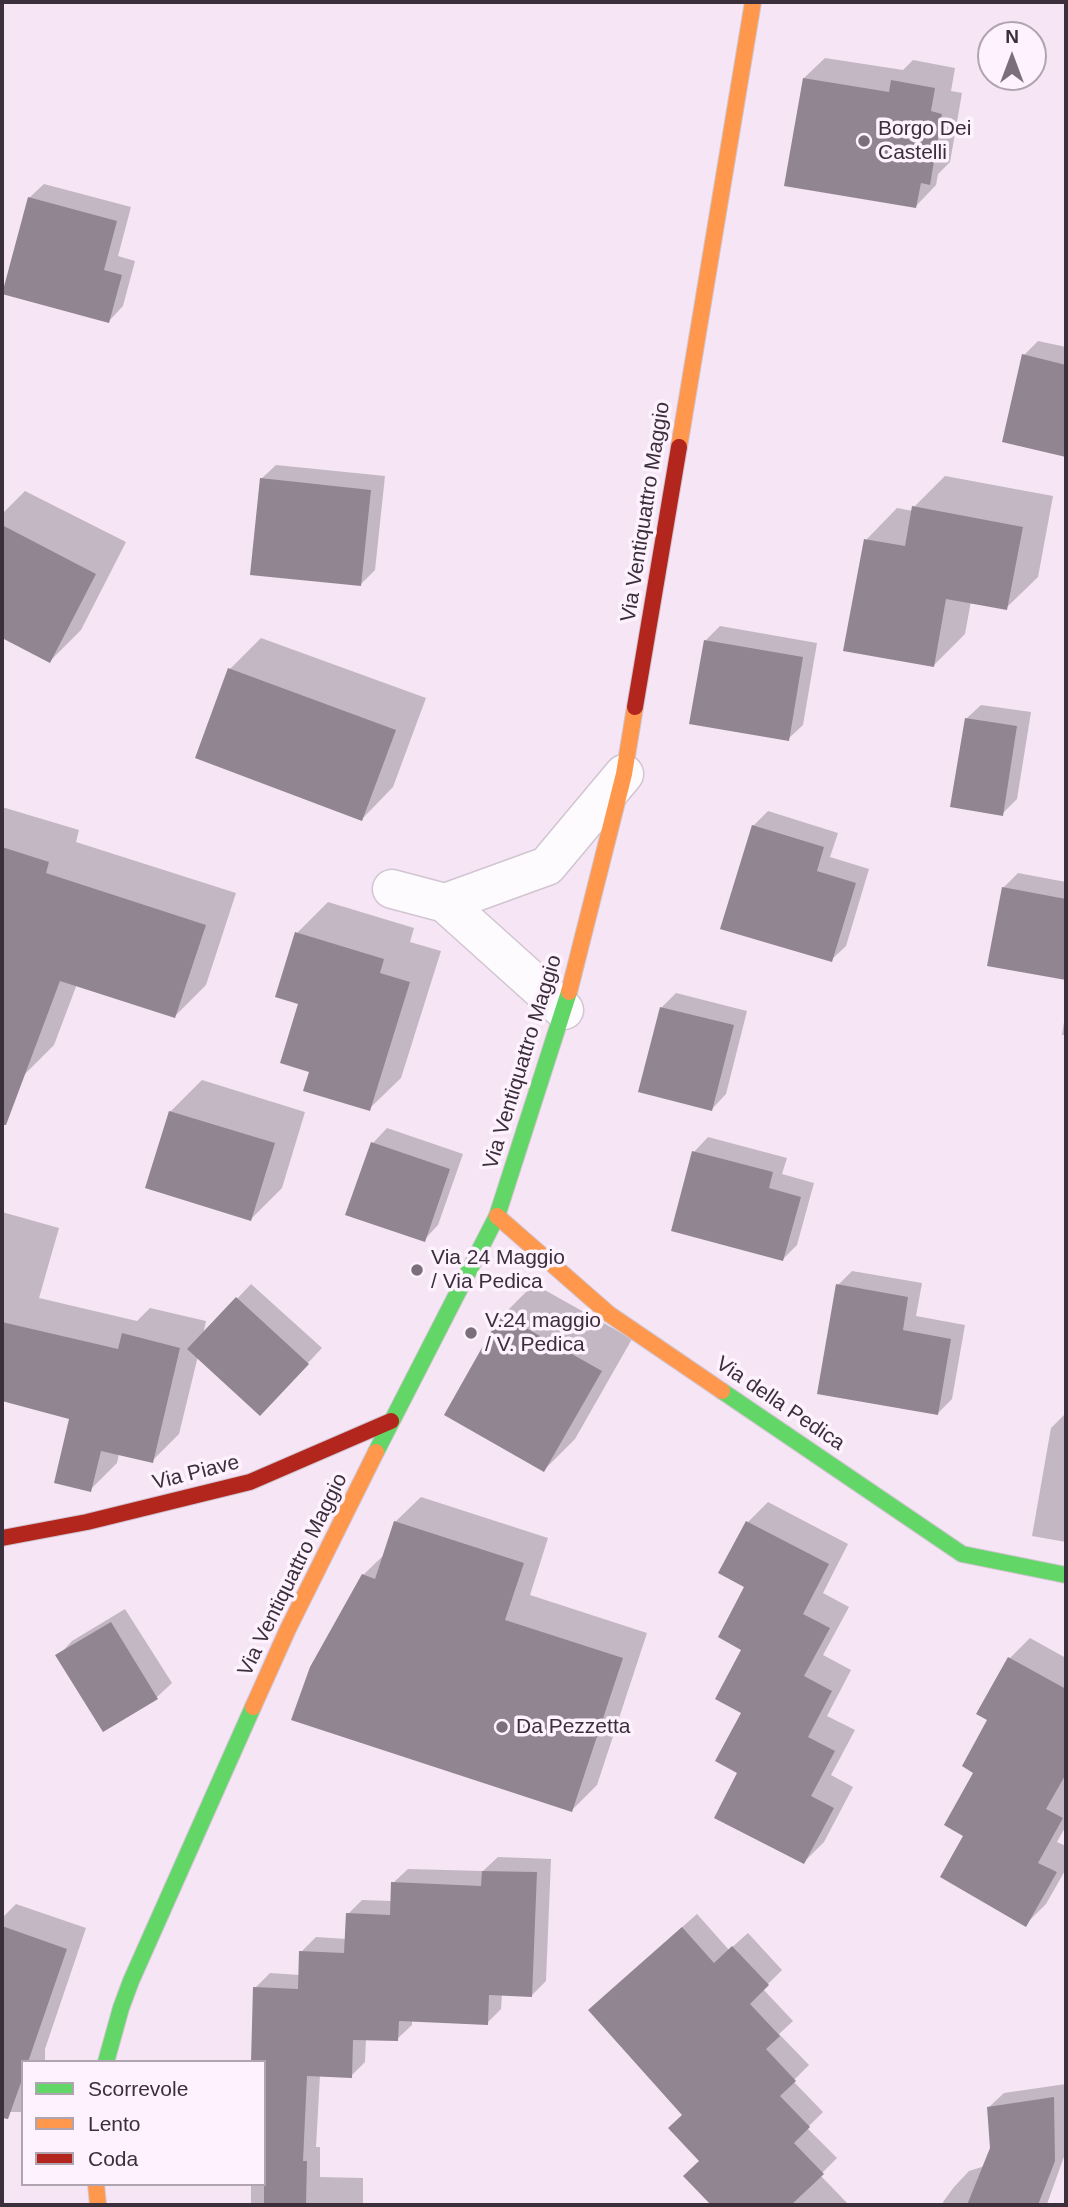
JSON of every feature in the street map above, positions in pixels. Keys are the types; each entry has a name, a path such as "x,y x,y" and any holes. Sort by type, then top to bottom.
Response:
{"main road":[{"name":"Via Ventiquattro Maggio","path":"107,2060 131,1981 288,1629 497,1216 564,1010 624,774 753,2"},
{"name":"Via della Pedica","path":"497,1216 609,1314 962,1554 1066,1575"},
{"name":"Via Piave","path":"2,1538 87,1522 250,1482 391,1421"},
{"path":"96,2186 98,2205"}],"street":[{"path":"445,902 547,866 624,774"},
{"path":"392,889 445,902 564,1010"}],"building":[{"path":"803,78 889,92 891,80 935,88 931,111 942,114 930,185 921,183 916,208 784,186"},
{"path":"28,197 117,221 104,270 122,275 109,323 2,294"},
{"path":"1022,354 1066,365 1066,457 1002,442"},
{"path":"260,478 371,490 361,586 250,575"},
{"path":"912,506 1023,527 1007,610 946,599 934,667 843,651 864,539 905,546"},
{"path":"2,525 96,574 50,663 2,638"},
{"path":"704,640 803,657 789,741 689,724"},
{"path":"228,668 396,730 362,821 195,758"},
{"path":"965,718 1017,726 1003,816 950,807"},
{"path":"752,825 824,847 817,871 856,883 832,962 720,929"},
{"path":"2,847 49,862 46,873 206,925 175,1018 60,981 6,1125 2,1125"},
{"path":"1002,887 1066,899 1066,980 987,966"},
{"path":"295,932 384,959 380,973 410,982 370,1111 303,1091 309,1072 280,1063 298,1004 275,997"},
{"path":"660,1007 734,1025 712,1111 638,1092"},
{"path":"169,1111 275,1143 251,1221 145,1188"},
{"path":"371,1142 450,1169 425,1242 345,1215"},
{"path":"692,1151 773,1172 769,1188 801,1197 783,1261 671,1231"},
{"path":"836,1284 908,1297 903,1330 951,1339 938,1415 817,1394"},
{"path":"236,1297 309,1364 260,1416 187,1349"},
{"path":"501,1314 602,1371 544,1472 444,1415"},
{"path":"2,1322 118,1349 122,1333 180,1348 153,1463 101,1451 91,1492 54,1483 69,1419 2,1401"},
{"path":"394,1521 524,1563 505,1620 623,1658 572,1812 291,1720 310,1667 362,1574 375,1579"},
{"path":"746,1521 829,1564 803,1614 830,1628 804,1676 832,1691 808,1737 835,1751 811,1796 834,1808 804,1864 714,1818 737,1773 715,1761 741,1713 715,1699 741,1650 718,1637 744,1587 718,1573"},
{"path":"111,1622 158,1699 103,1732 55,1655"},
{"path":"1008,1657 1066,1689 1066,1774 1046,1809 1063,1818 1038,1863 1057,1872 1026,1927 940,1877 963,1836 944,1825 973,1773 962,1766 987,1720 976,1714"},
{"path":"482,1871 537,1872 532,1997 489,1995 488,2025 399,2021 398,2041 353,2040 352,2078 307,2076 303,2161 307,2161 306,2205 264,2205 266,2060 251,2060 253,1987 298,1989 299,1951 344,1953 346,1913 390,1915 391,1882 481,1886"},
{"path":"2,1926 67,1949 29,2060 21,2060 21,2083 8,2119 2,2118"},
{"path":"682,1927 714,1963 732,1946 769,1985 750,2004 780,2036 766,2049 796,2081 780,2096 810,2127 794,2143 824,2174 791,2205 711,2205 683,2176 699,2161 668,2128 682,2115 588,2010"},
{"path":"1054,2097 1055,2161 1038,2205 967,2205 990,2148 987,2107"}],"traffic: fast":[{"path":"376,1452 497,1216 569,992"},
{"path":"722,1391 962,1554 1066,1575"},
{"path":"107,2060 131,1981 253,1707"}],"traffic: slow":[{"path":"679,447 753,2"},
{"path":"569,992 624,774 635,707"},
{"path":"497,1216 609,1314 722,1391"},
{"path":"253,1707 288,1629 376,1452"},
{"path":"96,2186 98,2205"}],"traffic: jam":[{"path":"635,707 679,447"},
{"path":"2,1538 87,1522 250,1482 391,1421"}],"place":[{"name":"Borgo Dei Castelli","path":"864,141"},
{"name":"Via 24 Maggio / Via Pedica","path":"417,1270"},
{"name":"V.24 maggio / V. Pedica","path":"471,1333"},
{"name":"Da Pezzetta","path":"502,1727"}]}
